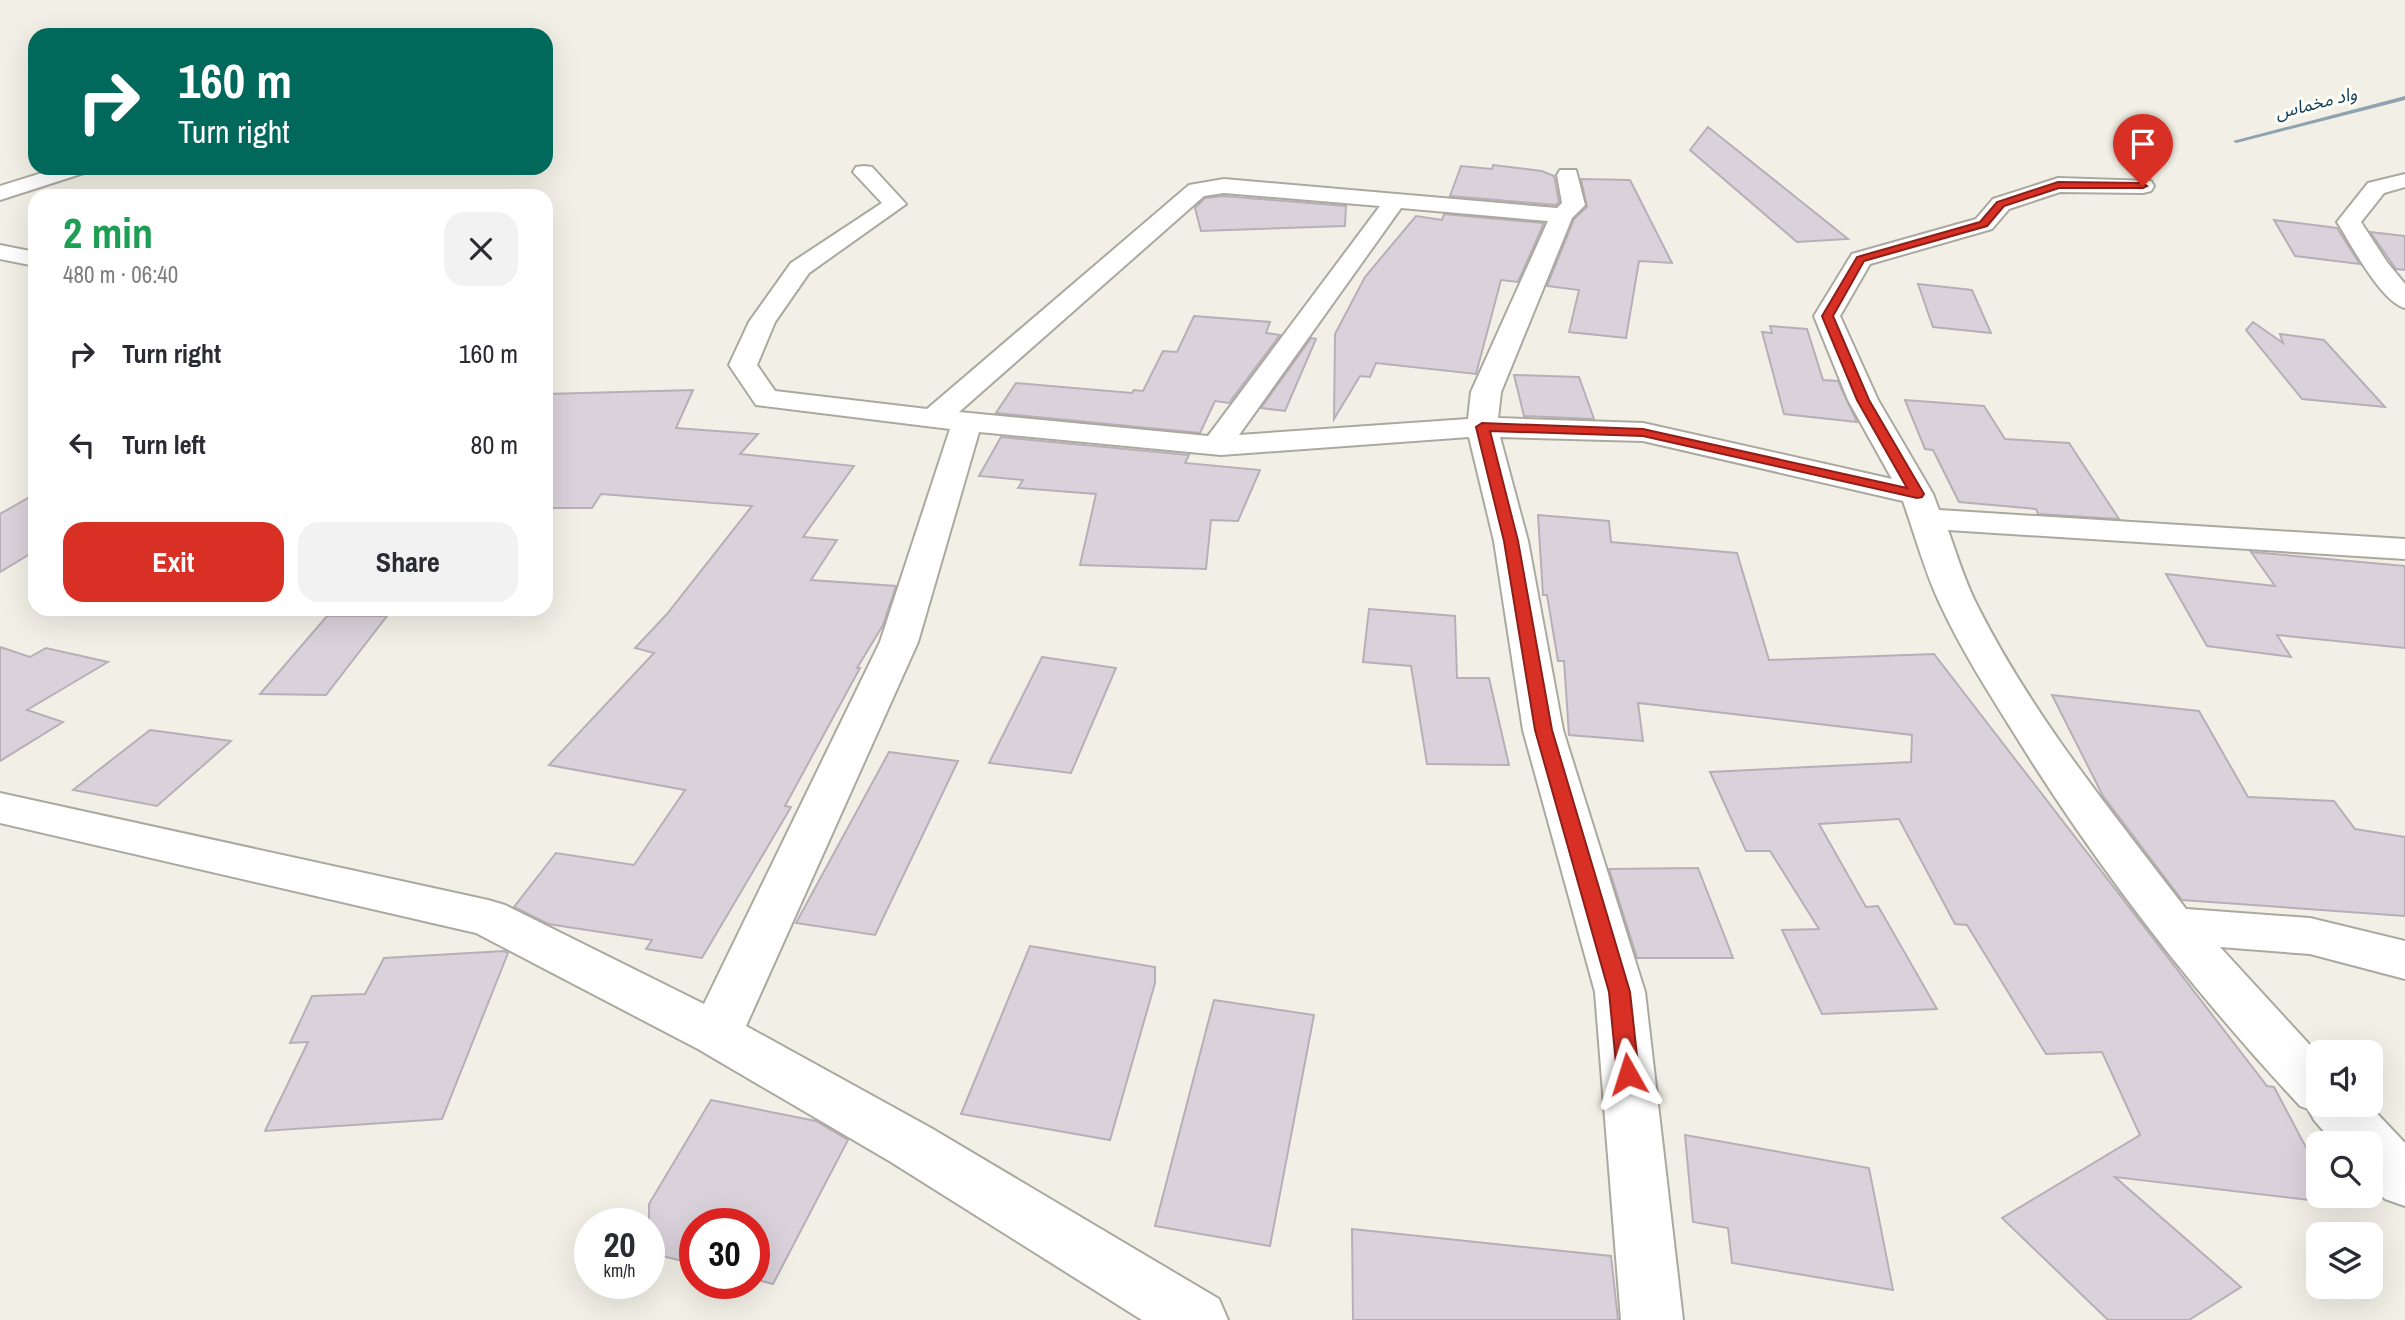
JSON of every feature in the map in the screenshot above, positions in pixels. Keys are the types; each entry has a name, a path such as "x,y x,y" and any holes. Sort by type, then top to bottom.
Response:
{"street":[{"path":"864,172 895,204 800,268 762,322 744,365 766,399 1221,446 1482,427 1643,432 1922,507 2405,549"},
{"path":"0,193 58,175"},
{"path":"1568,175 1574,205 1562,215 1486,392 1482,427 1511,541 1543,730 1620,992 1652,1320"},
{"path":"2405,180 2376,188 2349,222 2377,266 2405,300"},
{"path":"2143,186 2058,185 2001,204 1984,224 1861,259 1827,316 1863,400 1922,507 1958,604 1996,672 2063,778 2172,926 2306,1076"},
{"path":"716,1034 899,642 950,420 1197,190 1224,186 1562,215"},
{"path":"1221,446 1223,436 1394,202"},
{"path":"0,252 28,258"},
{"path":"0,808 488,918 716,1034 911,1145 1197,1320"},
{"path":"2172,926 2310,936 2405,960"},
{"path":"2345,1117 2358,1131"},
{"path":"2383,1158 2405,1181"}],"building":[{"path":"1708,127 1848,239 1797,242 1690,150"},
{"path":"1493,165 1542,171 1554,176 1559,202 1556,205 1450,196 1461,166 1492,169"},
{"path":"1581,179 1630,180 1672,263 1639,261 1626,338 1569,332 1579,290 1547,286 1574,219 1587,207"},
{"path":"1224,196 1346,206 1345,226 1201,231 1195,208 1205,198"},
{"path":"1444,214 1544,223 1518,282 1501,280 1476,374 1376,363 1370,377 1360,376 1334,419 1335,334 1365,277 1416,216 1442,220"},
{"path":"2274,220 2337,228 2360,264 2295,256"},
{"path":"2370,232 2405,236 2405,270 2396,269"},
{"path":"1918,284 1972,290 1991,333 1933,327"},
{"path":"1194,316 1270,322 1266,333 1280,335 1229,403 1215,401 1200,433 996,413 1016,383 1132,393 1134,390 1143,391 1163,351 1177,352"},
{"path":"2253,322 2283,343 2280,334 2324,340 2385,407 2302,399 2246,330"},
{"path":"1770,326 1807,329 1823,380 1838,381 1857,422 1784,414 1762,332 1772,333"},
{"path":"1311,338 1316,339 1285,411 1261,408"},
{"path":"1514,375 1579,377 1594,419 1524,416"},
{"path":"693,390 676,428 758,434 740,454 854,466 803,537 837,540 811,580 896,586 883,625 857,668 860,668 785,806 791,807 702,958 646,949 652,940 548,924 514,907 556,853 634,865 685,790 549,765 654,653 635,648 667,614 752,506 601,494 592,508 553,508 553,394"},
{"path":"1905,400 1984,406 2005,439 2069,443 2119,519 2038,514 2036,509 1959,502 1933,450 1925,449"},
{"path":"1001,437 1189,455 1185,463 1260,470 1238,521 1211,520 1206,569 1080,565 1096,494 1018,488 1023,480 979,476"},
{"path":"28,498 28,555 0,572 0,514"},
{"path":"1538,515 1609,521 1611,542 1737,553 1769,660 1934,654 2267,1086 2274,1087 2306,1147 2306,1200 2115,1177 2241,1287 2189,1320 2108,1320 2002,1218 2140,1135 2102,1052 2046,1054 1967,925 1955,924 1899,819 1819,824 1866,907 1878,906 1937,1009 1822,1014 1782,930 1819,929 1770,851 1746,851 1710,772 1911,762 1912,735 1638,703 1643,741 1569,735 1564,661 1558,661 1547,595 1543,595"},
{"path":"2251,552 2405,566 2405,648 2277,635 2291,657 2207,646 2166,574 2275,586"},
{"path":"1369,609 1455,616 1457,678 1489,678 1509,765 1427,764 1411,666 1363,662"},
{"path":"327,616 387,616 326,695 260,694"},
{"path":"0,647 30,657 46,648 108,662 27,710 63,722 0,761"},
{"path":"1042,657 1116,668 1071,773 989,763"},
{"path":"2052,695 2199,711 2248,797 2334,801 2355,829 2405,837 2405,916 2182,900 2103,796"},
{"path":"150,730 231,741 157,806 73,790"},
{"path":"889,752 958,761 875,935 796,923"},
{"path":"1698,868 1733,958 1637,958 1609,869"},
{"path":"1030,946 1155,967 1155,983 1110,1140 961,1114"},
{"path":"504,951 508,953 442,1119 265,1131 308,1042 290,1043 312,996 365,994 384,958"},
{"path":"1214,1000 1314,1015 1270,1246 1155,1226"},
{"path":"711,1100 816,1121 848,1140 773,1284 770,1283 770,1208 679,1208 679,1260 665,1257 665,1208 649,1208"},
{"path":"1685,1135 1869,1168 1893,1290 1732,1263 1728,1228 1693,1222"},
{"path":"1352,1229 1611,1256 1618,1320 1353,1320"}],"waterway":[{"name":"واد مخماس","path":"2236,141 2405,98"}],"route":[{"path":"1628,1074 1620,992 1543,730 1511,541 1482,427 1643,432 1917,494 1863,400 1851,366 1827,316 1861,259 1984,224 2001,204 2058,185 2143,186"}]}
